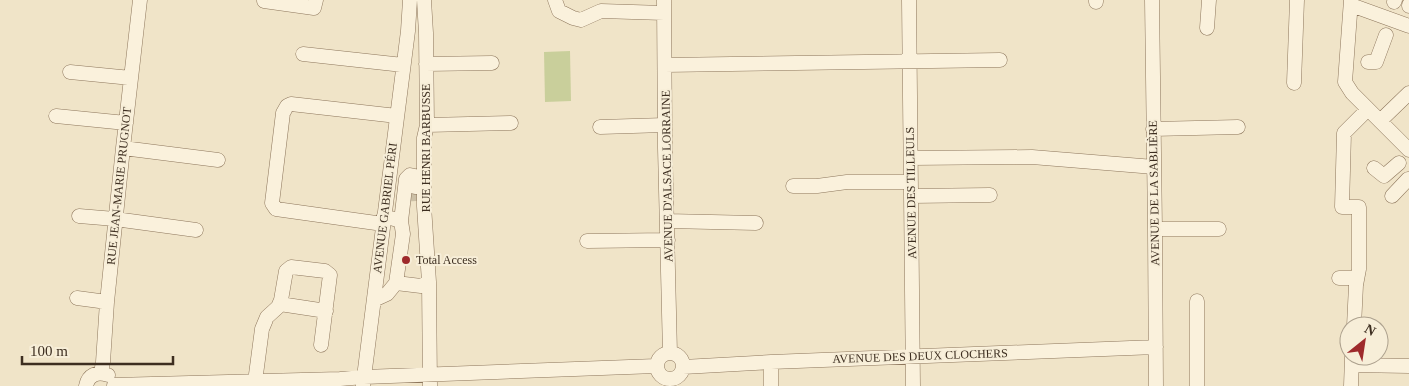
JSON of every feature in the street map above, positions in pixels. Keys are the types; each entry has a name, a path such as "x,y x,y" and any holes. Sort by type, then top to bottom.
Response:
{"street":[{"name":"RUE JEAN-MARIE PRUGNOT","path":"101,373 115,219 140,0"},
{"path":"264,1 314,8 316,0"},
{"name":"AVENUE GABRIEL PÉRI","path":"363,382 408,31 410,0"},
{"name":"AVENUE GABRIEL PÉRI","path":"408,31 423,0"},
{"name":"RUE HENRI BARBUSSE","path":"423,0 427,125 424,138 424,206 419,209 429,282 429,381"},
{"path":"555,0 559,11 581,20 601,11 664,7"},
{"name":"AVENUE DES TILLEULS","path":"909,0 913,386"},
{"name":"AVENUE DE LA SABLIÈRE","path":"1152,0 1156,386"},
{"path":"1206,28 1208,0"},
{"path":"1294,82 1297,0"},
{"path":"1374,168 1384,176 1406,151 1352,93 1346,82 1358,61 1351,2 1401,11"},
{"name":"AVENUE D'ALSACE LORRAINE","path":"664,7 670,353"},
{"path":"1358,61 1376,62 1386,35"},
{"path":"303,54 403,65"},
{"path":"665,65 1000,60"},
{"path":"426,64 492,63"},
{"path":"70,72 131,78"},
{"path":"1380,121 1409,93"},
{"path":"397,116 291,104 288,106 283,113 272,203 276,209 384,220 401,220 413,210 419,209"},
{"path":"1355,316 1359,269 1359,207 1342,206 1344,134 1368,109"},
{"path":"56,116 126,123"},
{"path":"427,125 511,123"},
{"path":"600,127 665,125"},
{"path":"1153,129 1238,127"},
{"path":"123,148 218,160"},
{"path":"911,158 1032,157 1154,167"},
{"path":"374,300 387,294 396,283 406,179 410,175 415,176 415,187"},
{"path":"1392,196 1408,179"},
{"path":"794,186 817,186 846,182 990,195"},
{"path":"79,216 196,230"},
{"path":"667,221 756,223"},
{"path":"1155,230 1219,229"},
{"path":"587,241 668,240"},
{"path":"255,382 262,329 267,317 280,304 286,271 291,267 325,271 330,275 321,345"},
{"path":"1339,278 1357,278"},
{"path":"396,283 421,286 429,282"},
{"path":"77,298 107,302"},
{"path":"1197,301 1197,386"},
{"path":"280,304 326,311"},
{"name":"AVENUE DES DEUX CLOCHERS","path":"683,367 1156,347"},
{"path":"670,353 681,359 683,367 680,375 670,383 659,374 656,366 662,355 670,353"},
{"path":"771,362 771,386"},
{"path":"1389,364 1409,366"},
{"path":"86,386 92,375 101,373 110,377 114,386 196,385 340,379 363,382 429,381 656,366"},
{"path":"1351,386 1352,366"}],"green space":[{"path":"570,51 571,101 545,102 544,52"}],"tunnel":[{"path":"415,187 416,204"}],"place":[{"name":"Total Access","path":"406,260"}]}
